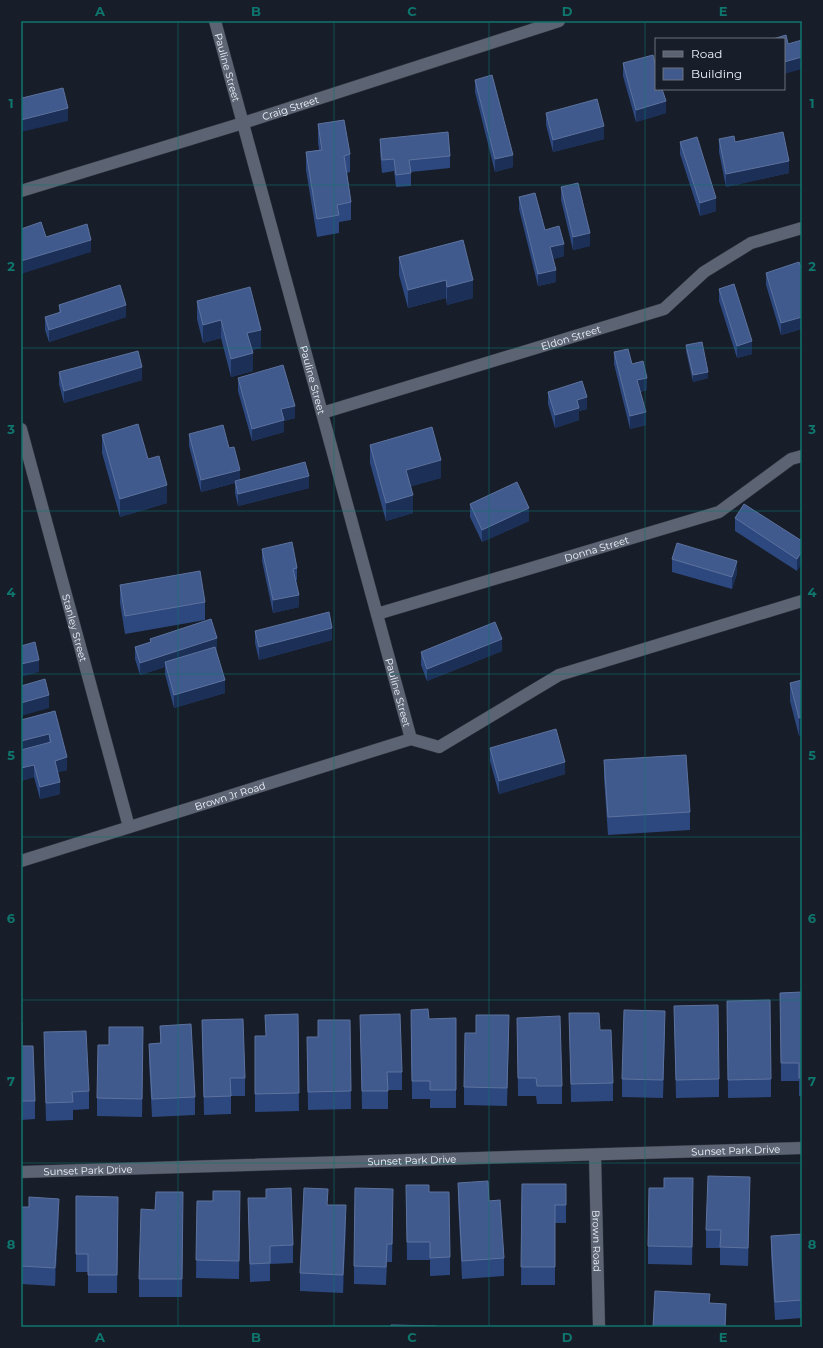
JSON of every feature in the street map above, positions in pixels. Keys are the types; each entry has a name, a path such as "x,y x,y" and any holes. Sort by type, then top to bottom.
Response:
{"street":[{"name":"Pauline Street","path":"215,21 411,739"},
{"name":"Craig Street","path":"21,191 243,123 560,21"},
{"name":"Eldon Street","path":"322,413 664,309 704,272 751,243 802,228"},
{"name":"Stanley Street","path":"21,429 129,827"},
{"name":"Donna Street","path":"377,614 719,512 791,459 802,456"},
{"path":"411,739 439,747 559,675 802,601"},
{"name":"Brown Jr Road","path":"21,861 411,739"},
{"name":"Sunset Park Drive","path":"21,1172 802,1148"},
{"name":"Brown Road","path":"595,1155 599,1327"}],"building":[{"path":"786,35 788,44 802,40 802,57 785,62 785,38 776,38"},
{"path":"653,55 655,63 655,90 662,90 666,101 636,110 623,63"},
{"path":"492,75 513,155 495,159 475,80"},
{"path":"63,88 68,108 21,120 21,93 22,98"},
{"path":"597,99 604,126 553,140 546,113"},
{"path":"344,120 350,154 344,156 351,202 337,205 339,215 317,219 306,152 322,150 318,124"},
{"path":"448,132 450,156 409,160 411,173 396,175 394,159 382,160 380,139"},
{"path":"783,132 789,161 726,174 719,139 734,136 735,142"},
{"path":"697,137 716,198 700,203 680,142"},
{"path":"578,183 590,233 573,237 561,187"},
{"path":"535,193 545,230 559,226 564,244 550,247 556,270 538,274 519,197"},
{"path":"41,222 46,237 87,224 91,240 21,261 21,229"},
{"path":"463,240 473,280 447,287 446,280 408,290 399,257"},
{"path":"799,262 802,270 802,317 781,323 766,273"},
{"path":"734,284 752,341 737,346 719,289"},
{"path":"120,285 126,305 49,330 45,317 61,312 59,305"},
{"path":"250,287 261,330 247,333 253,353 231,359 221,320 203,325 197,301"},
{"path":"702,342 708,372 693,375 686,345"},
{"path":"628,349 632,364 643,361 647,378 637,380 646,412 630,416 614,352"},
{"path":"138,351 142,367 64,391 59,372"},
{"path":"283,365 295,406 281,409 284,420 252,429 238,378"},
{"path":"582,381 587,397 577,400 579,408 555,415 548,392"},
{"path":"138,424 148,459 159,456 167,485 120,499 102,435"},
{"path":"223,425 229,448 234,447 240,470 201,480 189,434"},
{"path":"432,427 441,460 406,470 413,495 386,503 370,445"},
{"path":"305,462 309,476 238,494 235,481"},
{"path":"517,482 529,508 482,530 470,504"},
{"path":"744,504 802,541 802,551 797,559 735,518"},
{"path":"292,542 297,568 293,569 299,595 273,600 262,549"},
{"path":"677,543 737,561 732,577 672,559"},
{"path":"200,571 205,602 125,616 120,585"},
{"path":"329,612 332,628 259,647 255,631"},
{"path":"211,619 217,638 140,663 135,647 151,642 150,639"},
{"path":"495,622 502,639 427,669 421,652"},
{"path":"35,642 39,660 21,664 21,646"},
{"path":"215,647 225,680 174,695 165,662"},
{"path":"45,679 49,695 21,703 21,686"},
{"path":"802,680 802,717 799,718 790,683"},
{"path":"55,711 67,757 55,761 60,782 40,787 34,765 21,768 21,750 51,742 49,734 21,741 21,720"},
{"path":"556,729 565,762 499,781 490,748"},
{"path":"686,755 690,812 608,817 604,760"},
{"path":"802,992 802,1078 799,1078 799,1063 781,1063 780,993"},
{"path":"770,1000 771,1079 728,1080 727,1001"},
{"path":"718,1005 719,1079 676,1080 674,1006"},
{"path":"428,1009 429,1019 456,1018 456,1090 430,1090 430,1081 412,1081 411,1010"},
{"path":"624,1010 665,1011 663,1080 622,1079"},
{"path":"569,1013 599,1013 600,1030 611,1030 613,1083 571,1084"},
{"path":"298,1014 299,1093 255,1094 255,1036 266,1036 265,1015"},
{"path":"400,1014 402,1072 387,1072 388,1091 362,1091 360,1015"},
{"path":"476,1015 509,1015 507,1088 464,1087 465,1033 476,1033"},
{"path":"560,1016 562,1086 537,1086 536,1078 518,1078 517,1018"},
{"path":"243,1019 245,1078 230,1078 231,1096 204,1097 202,1020"},
{"path":"318,1020 350,1020 351,1091 308,1092 307,1037 318,1037"},
{"path":"21,1023 22,1046 33,1046 35,1101 21,1101"},
{"path":"191,1024 195,1097 152,1099 149,1044 161,1043 160,1026"},
{"path":"109,1027 143,1027 142,1099 97,1098 98,1045 109,1045"},
{"path":"86,1031 89,1091 72,1092 73,1102 46,1103 44,1032"},
{"path":"708,1176 750,1177 748,1248 720,1247 721,1230 706,1230"},
{"path":"664,1178 693,1178 692,1247 648,1246 649,1188 664,1188"},
{"path":"488,1181 489,1201 500,1200 504,1258 462,1261 458,1183"},
{"path":"522,1184 566,1184 566,1205 555,1205 555,1267 521,1267"},
{"path":"406,1185 429,1185 429,1192 449,1192 450,1257 430,1258 430,1242 407,1242"},
{"path":"291,1188 293,1245 270,1246 270,1263 250,1264 248,1198 266,1198 266,1189"},
{"path":"304,1188 328,1189 327,1205 346,1205 343,1275 300,1273"},
{"path":"355,1188 393,1189 392,1244 387,1244 386,1267 354,1266"},
{"path":"213,1191 240,1191 239,1261 196,1260 197,1201 213,1201"},
{"path":"156,1192 183,1192 182,1279 139,1279 141,1209 155,1210"},
{"path":"76,1196 118,1197 117,1275 88,1275 88,1254 76,1254"},
{"path":"29,1197 59,1199 55,1268 21,1266 21,1207 29,1207"},
{"path":"802,1234 802,1300 775,1302 771,1236"},
{"path":"655,1291 710,1294 709,1303 726,1304 725,1327 653,1327"},
{"path":"391,1325 436,1326 436,1327 391,1327"}]}
